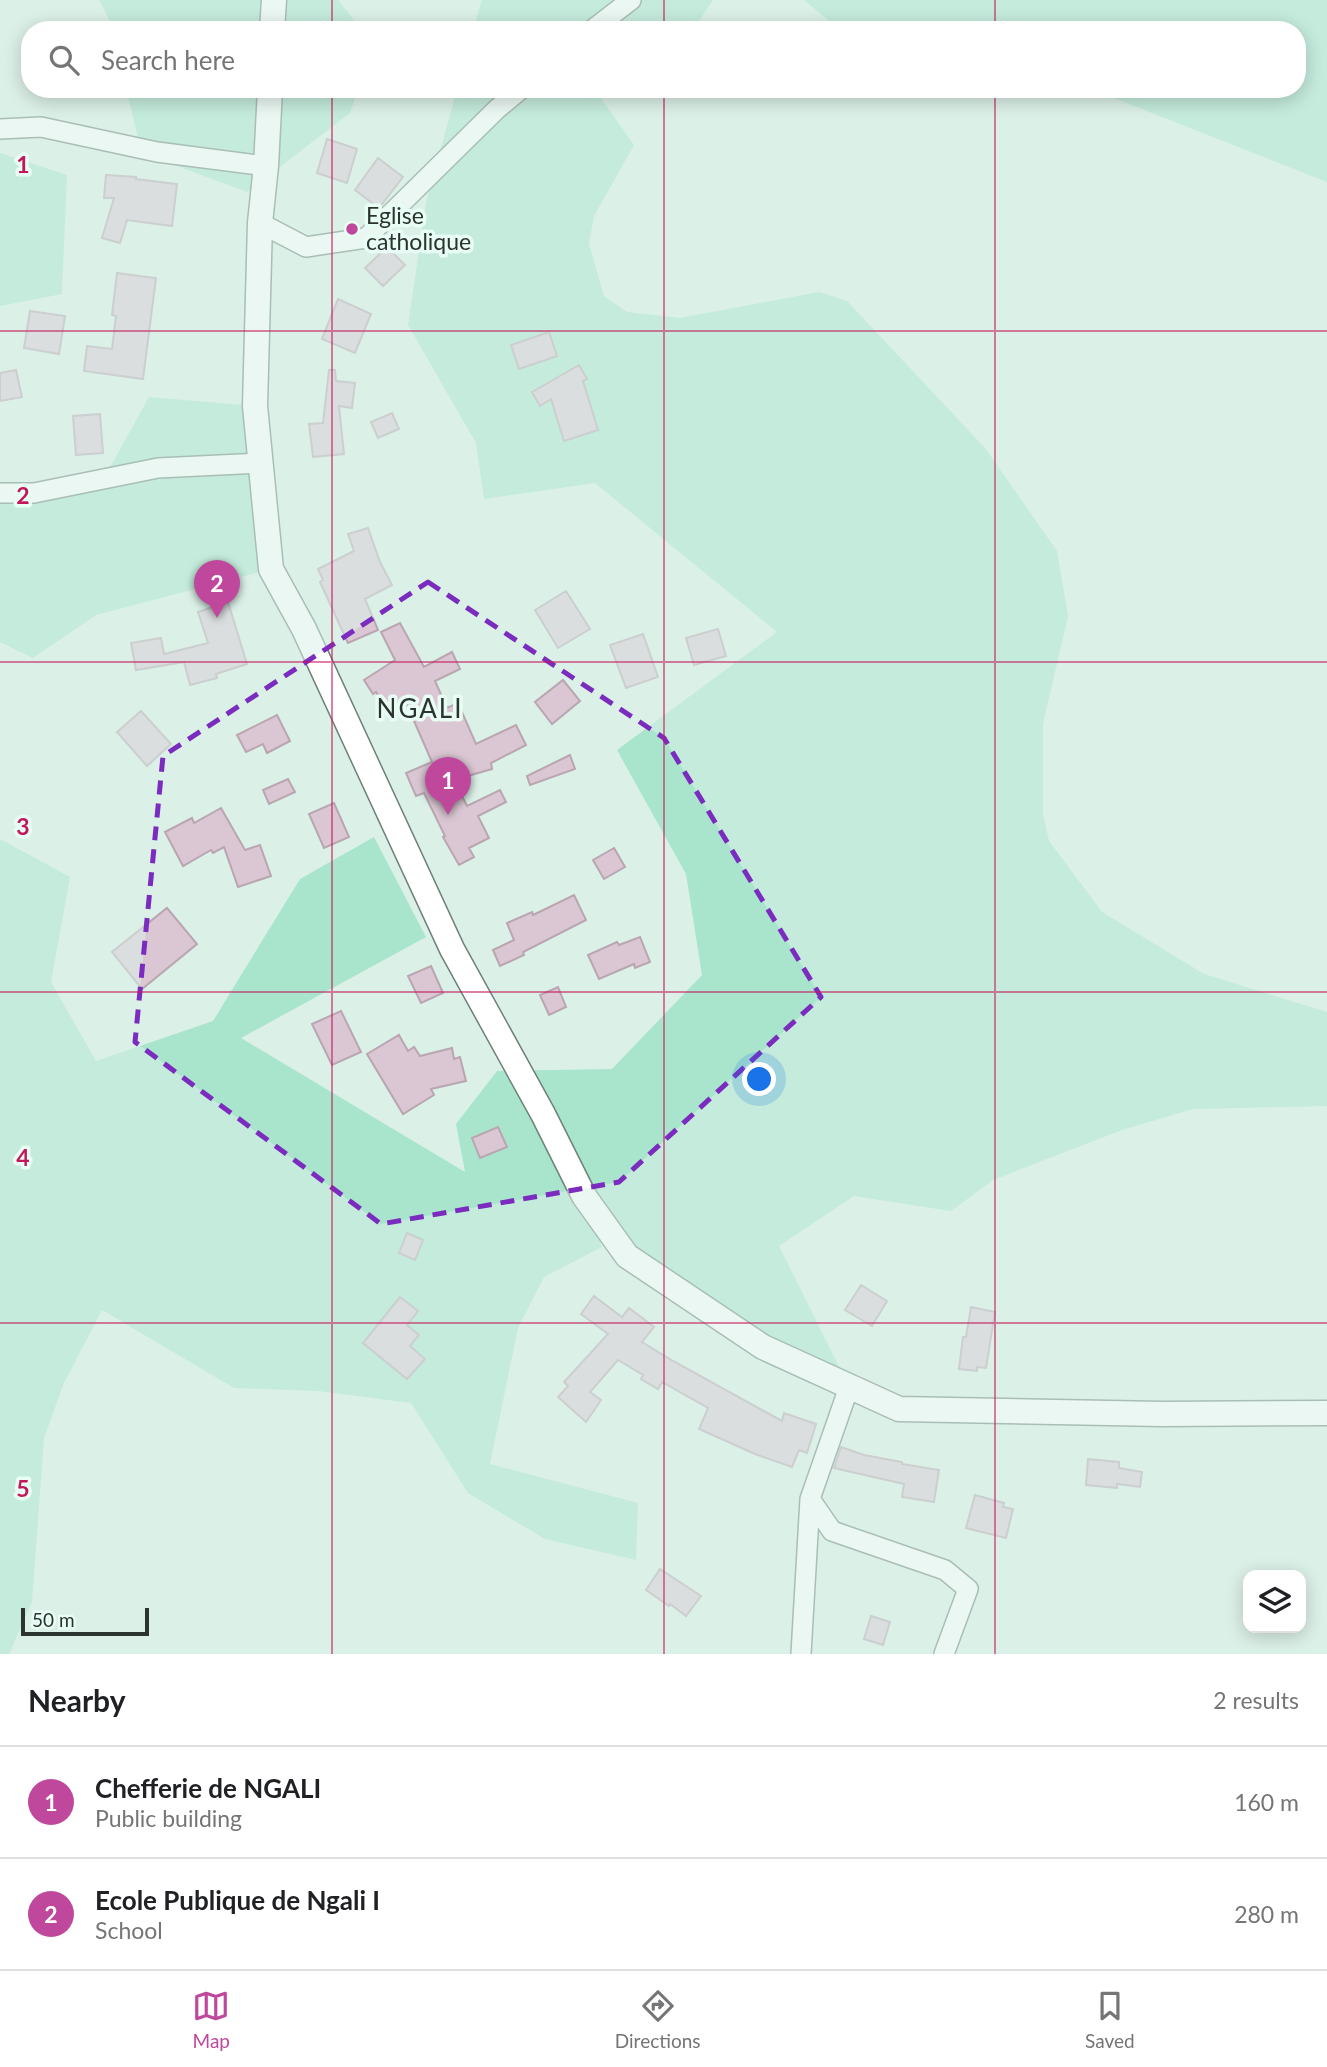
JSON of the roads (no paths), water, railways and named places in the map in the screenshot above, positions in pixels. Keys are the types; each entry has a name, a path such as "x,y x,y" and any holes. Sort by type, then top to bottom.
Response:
{"street":[{"path":"273,21 274,0"},
{"path":"604,21 631,0"},
{"path":"270,98 260,223 255,407 271,569 304,629 452,949 543,1114 584,1196 627,1256 763,1347 900,1409 1162,1414 1327,1413"},
{"path":"260,223 306,247 366,238 510,98"},
{"path":"0,129 41,127 157,152 266,166"},
{"path":"0,493 34,493 158,468 260,463"},
{"path":"801,1654 810,1499 849,1387"},
{"path":"810,1499 832,1531 945,1570 968,1589 944,1654"}],"place":[{"name":"Eglise catholique","path":"352,229"},
{"name":"Ecole Publique de Ngali I","path":"217,618"},
{"name":"Chefferie de NGALI","path":"448,815"}],"district":[{"name":"NGALI","path":"420,709"}]}
